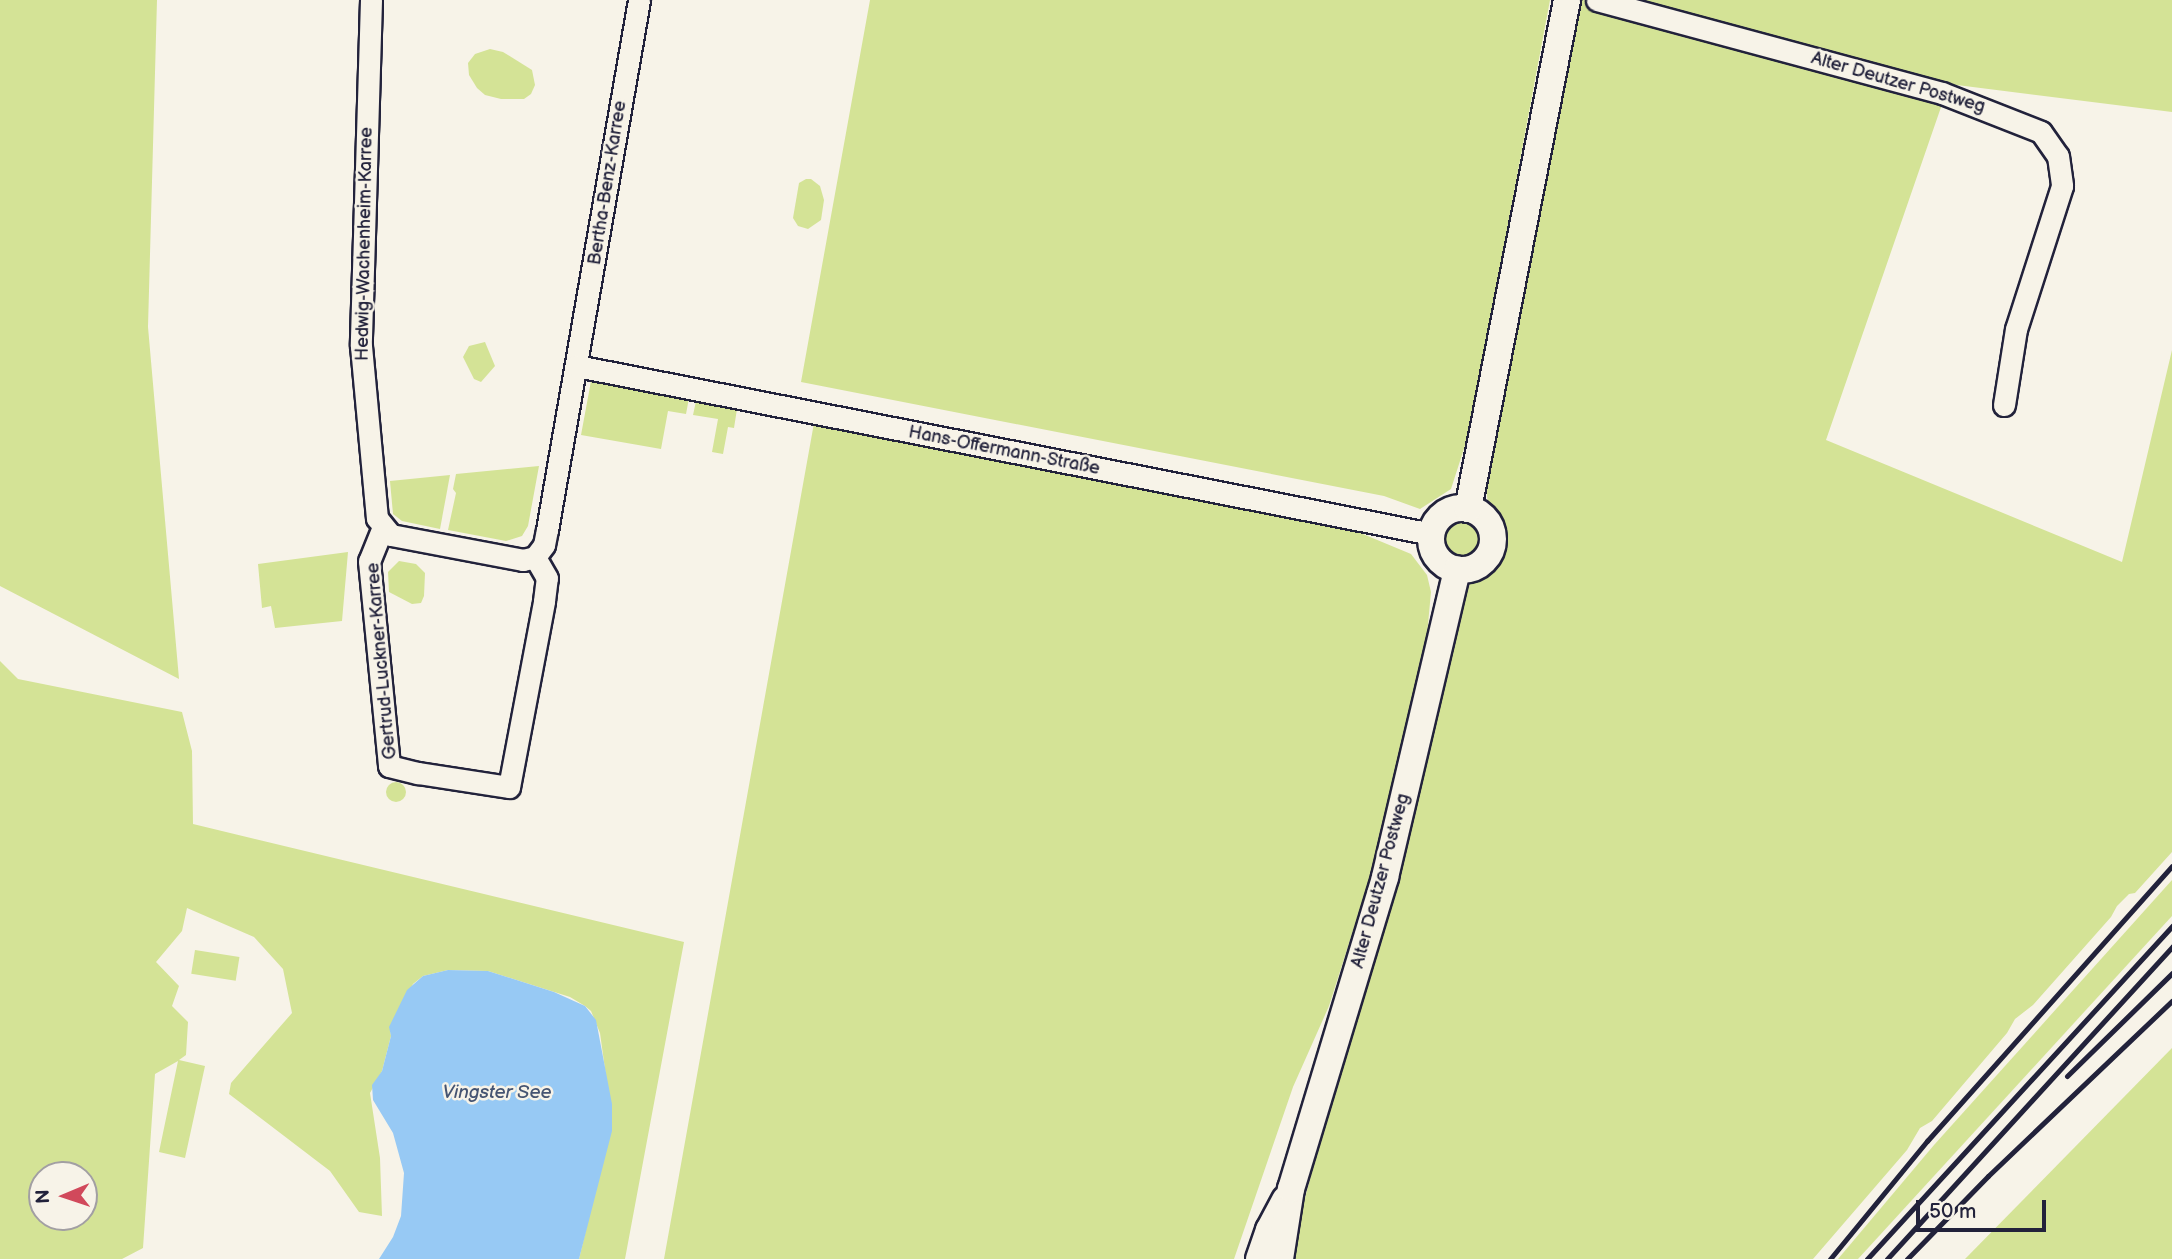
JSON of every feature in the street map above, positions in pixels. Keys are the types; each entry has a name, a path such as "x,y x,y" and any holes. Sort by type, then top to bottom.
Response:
{"street":[{"name":"Hedwig-Wachenheim-Karree","path":"371,0 361,346 377,518 383,527"},
{"name":"Bertha-Benz-Karree","path":"577,366 639,0"},
{"path":"1468,509 1567,0"},
{"name":"Alter Deutzer Postweg","path":"1597,0 1942,93 2041,132 2058,156 2062,186 2016,329 2004,405"},
{"path":"383,527 391,535 508,560 535,557 544,545 577,366"},
{"name":"Hans-Offermann-Straße","path":"577,366 1432,534"},
{"path":"1456,509 1468,509 1479,513 1488,522 1493,545 1480,565 1457,569 1437,557 1432,534 1436,523 1445,514 1456,509"},
{"name":"Gertrud-Luckner-Karree","path":"383,527 369,561 389,766 418,773 509,787 547,578 535,557"},
{"name":"Alter Deutzer Postweg","path":"1280,1259 1291,1189 1385,877 1457,569"},
{"name":"Alter Deutzer Postweg","path":"1259,1259 1269,1230 1291,1189"}],"green space":[{"path":"0,0 157,0 148,327 179,679 0,586"},
{"path":"870,0 1550,0 1469,433 1451,489 1420,509 1384,496 801,382"},
{"path":"1580,0 2172,0 2172,112 1949,84 1826,440 2122,562 2172,350 2172,852 2135,893 2129,894 2117,906 2111,917 2033,1005 2015,1019 2007,1033 1932,1121 1920,1128 1907,1150 1813,1259 1289,1259 1463,594 1471,583 1494,568 1502,549 1502,532 1488,504 1488,448"},
{"path":"490,49 503,52 532,70 535,85 531,94 524,99 501,99 485,95 477,88 469,75 468,63 475,54"},
{"path":"811,179 820,186 824,200 821,220 808,229 798,226 793,218 799,183"},
{"path":"485,342 495,366 481,382 474,379 463,357 469,346"},
{"path":"591,381 689,398 686,414 668,411 661,449 581,435"},
{"path":"696,401 737,409 734,428 728,427 723,454 712,452 718,419 693,415"},
{"path":"814,423 1346,527 1411,554 1427,575 1431,592 1427,635 1372,871 1329,1006 1293,1087 1234,1259 664,1259"},
{"path":"539,466 528,526 522,536 506,541 448,530 456,493 453,489 456,474"},
{"path":"450,475 440,529 402,521 393,514 390,481"},
{"path":"1462,519 1477,525 1483,540 1477,555 1462,561 1447,555 1441,540 1447,525"},
{"path":"348,552 342,621 275,628 271,606 262,608 258,564"},
{"path":"399,561 416,564 425,573 421,603 412,604 389,592 388,572"},
{"path":"0,661 18,679 182,712 192,751 193,824 684,942 625,1259 579,1259 612,1120 600,1033 591,1011 570,997 488,971 448,970 423,976 413,984 390,1029 391,1036 382,1071 370,1093 380,1158 382,1216 359,1212 330,1171 229,1094 231,1083 292,1013 283,969 254,937 187,908 182,931 156,962 179,986 172,1006 188,1022 186,1055 179,1060 205,1066 185,1158 159,1152 178,1061 155,1074 143,1248 122,1259 0,1259"},
{"path":"392,782 400,782 406,792 400,802 392,802 386,796 386,788"},
{"path":"2172,880 2172,916 1858,1259 1838,1259 1934,1145"},
{"path":"195,950 239,957 236,981 191,974"},
{"path":"2172,1048 2172,1259 1965,1259"}],"water":[{"name":"Vingster See","path":"448,970 488,971 554,992 585,1006 596,1020 612,1104 612,1131 579,1259 379,1259 393,1237 401,1216 404,1173 393,1133 373,1100 372,1085 382,1071 391,1036 389,1027 407,990 423,976"}],"railway":[{"path":"1830,1259 1927,1141 2172,866"},
{"path":"1867,1259 2172,926"},
{"path":"1887,1259 2172,947"},
{"path":"2067,1076 2172,973"},
{"path":"1907,1259 1988,1176 2172,1001"}]}
